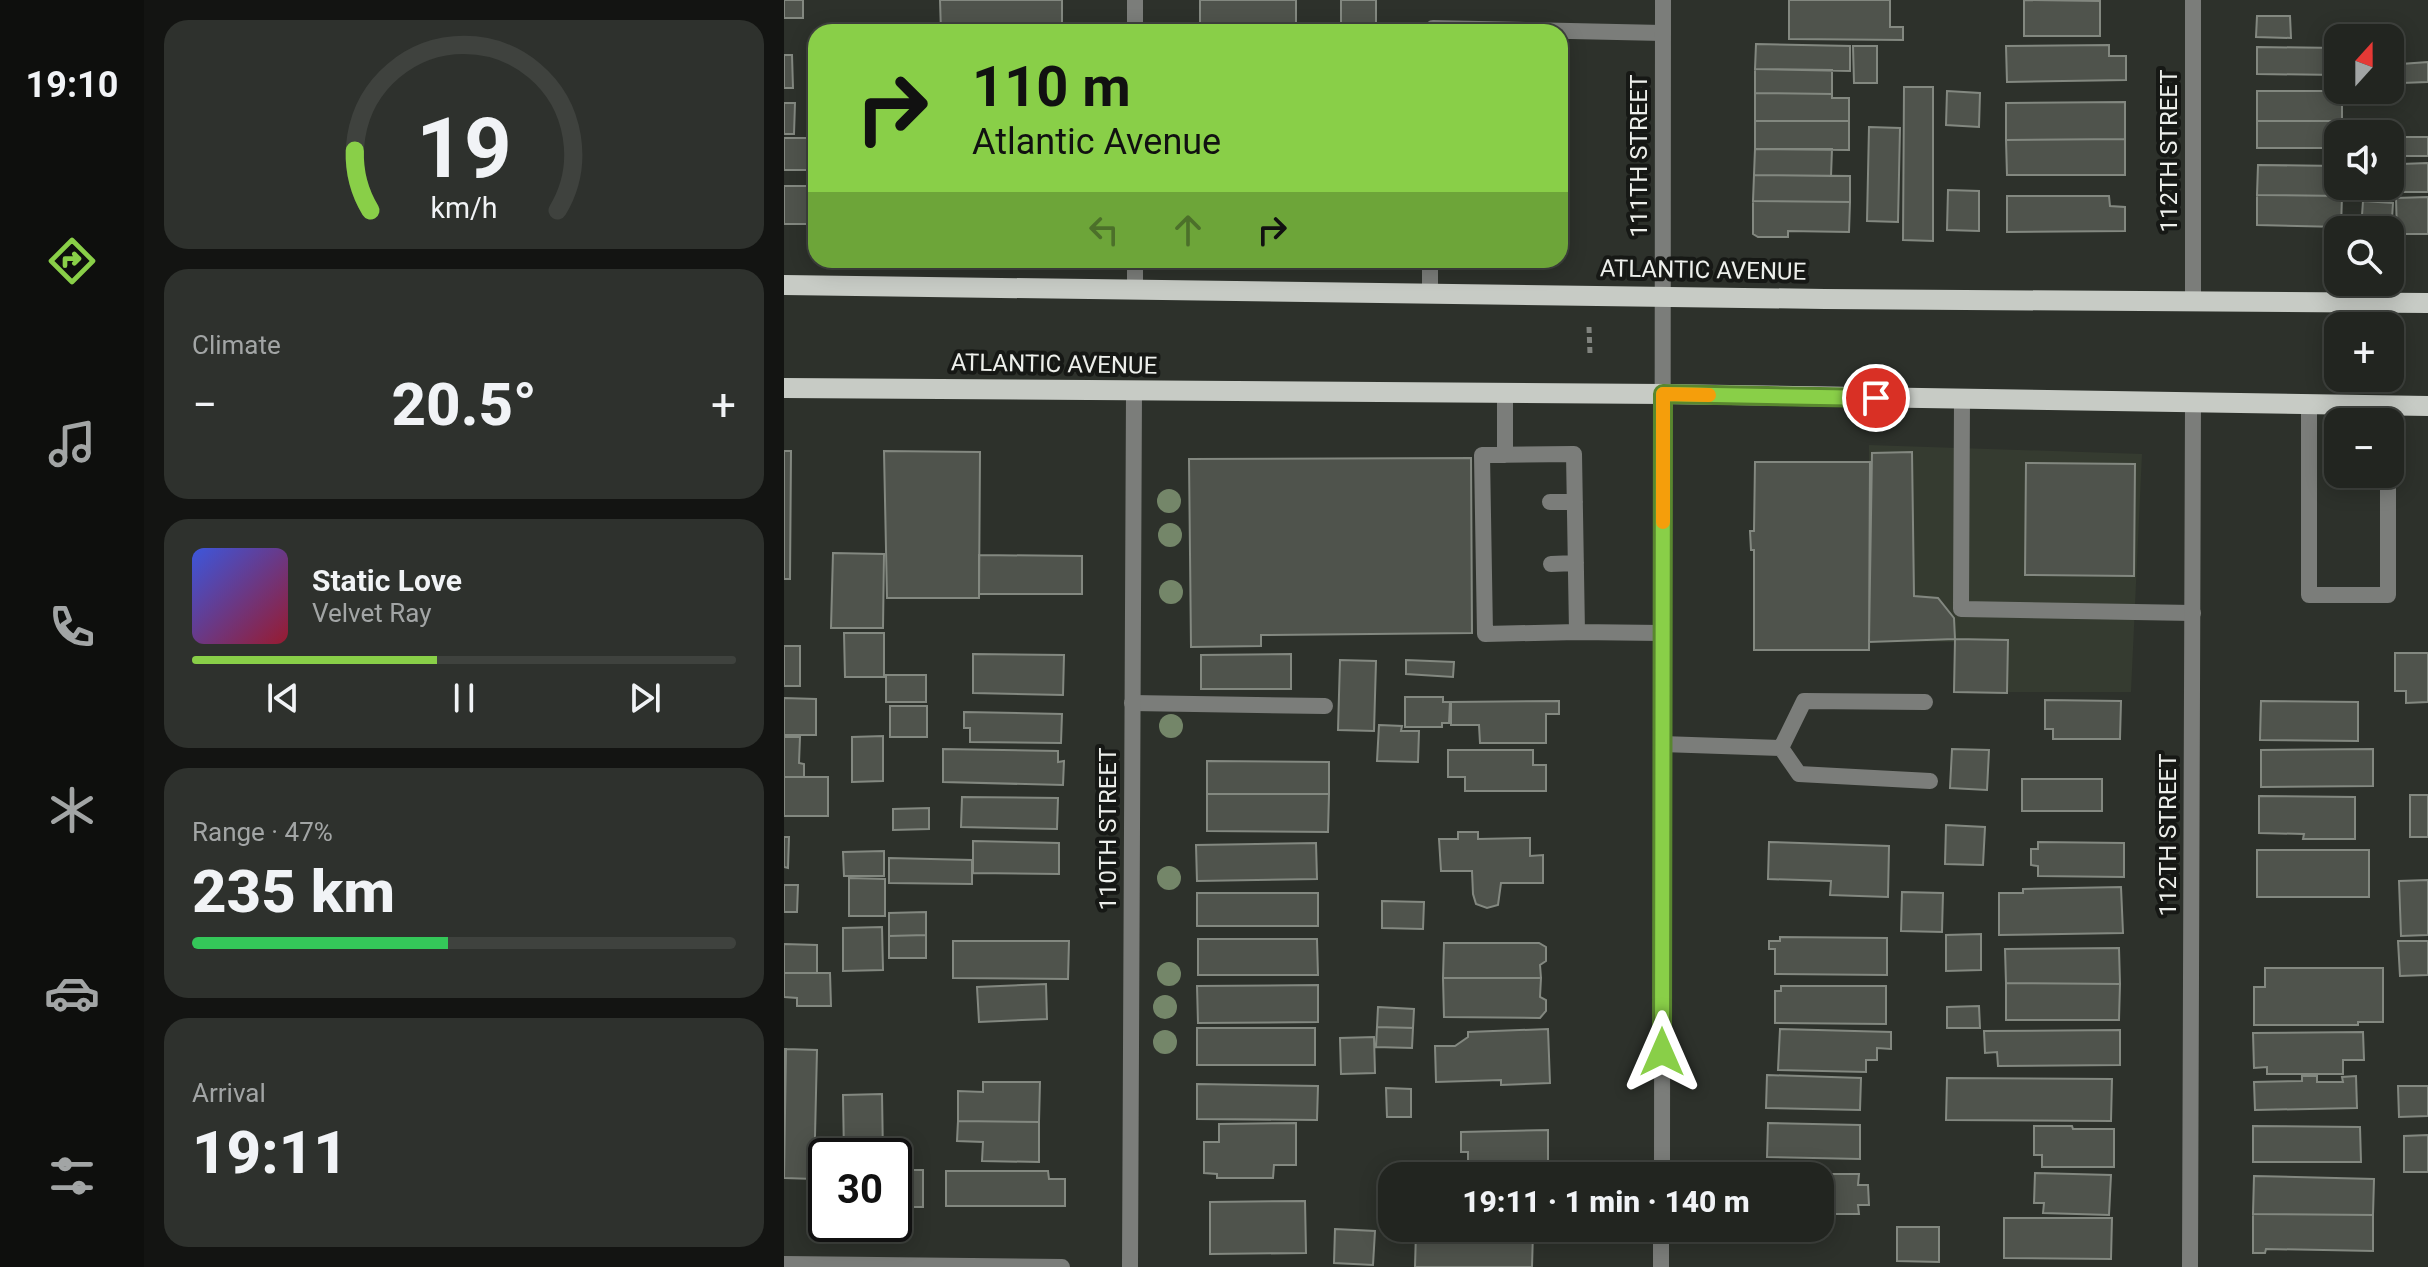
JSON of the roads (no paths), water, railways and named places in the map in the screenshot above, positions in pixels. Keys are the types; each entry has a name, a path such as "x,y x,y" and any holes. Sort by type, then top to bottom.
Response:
{"main road":[{"name":"ATLANTIC AVENUE","path":"784,285 2428,303"},
{"name":"ATLANTIC AVENUE","path":"784,388 1663,394 2309,404 2341,408"},
{"name":"ATLANTIC AVENUE","path":"2404,411 2428,406"}],"street":[{"path":"1135,0 1135,24"},
{"name":"111TH STREET","path":"1662,1162 1663,0"},
{"name":"112TH STREET","path":"2193,0 2193,302"},
{"path":"1568,31 1663,33"},
{"path":"1135,268 1135,289"},
{"path":"1430,268 1430,292"},
{"name":"110TH STREET","path":"1130,1267 1134,391"},
{"path":"1505,393 1505,455"},
{"path":"1962,399 1961,609 2193,613"},
{"name":"112TH STREET","path":"2190,1267 2193,403"},
{"path":"2309,404 2309,595 2388,595 2388,488"},
{"path":"1577,632 1574,454 1482,455 1488,501 1489,564 1485,634 1662,633"},
{"path":"1550,502 1575,502"},
{"path":"1551,564 1576,563"},
{"path":"1781,748 1804,701 1925,702"},
{"path":"1132,703 1325,706"},
{"path":"1662,744 1781,748"},
{"path":"1781,748 1799,774 1930,781"},
{"path":"1661,1242 1661,1267"},
{"path":"784,1264 1062,1267"}]}
